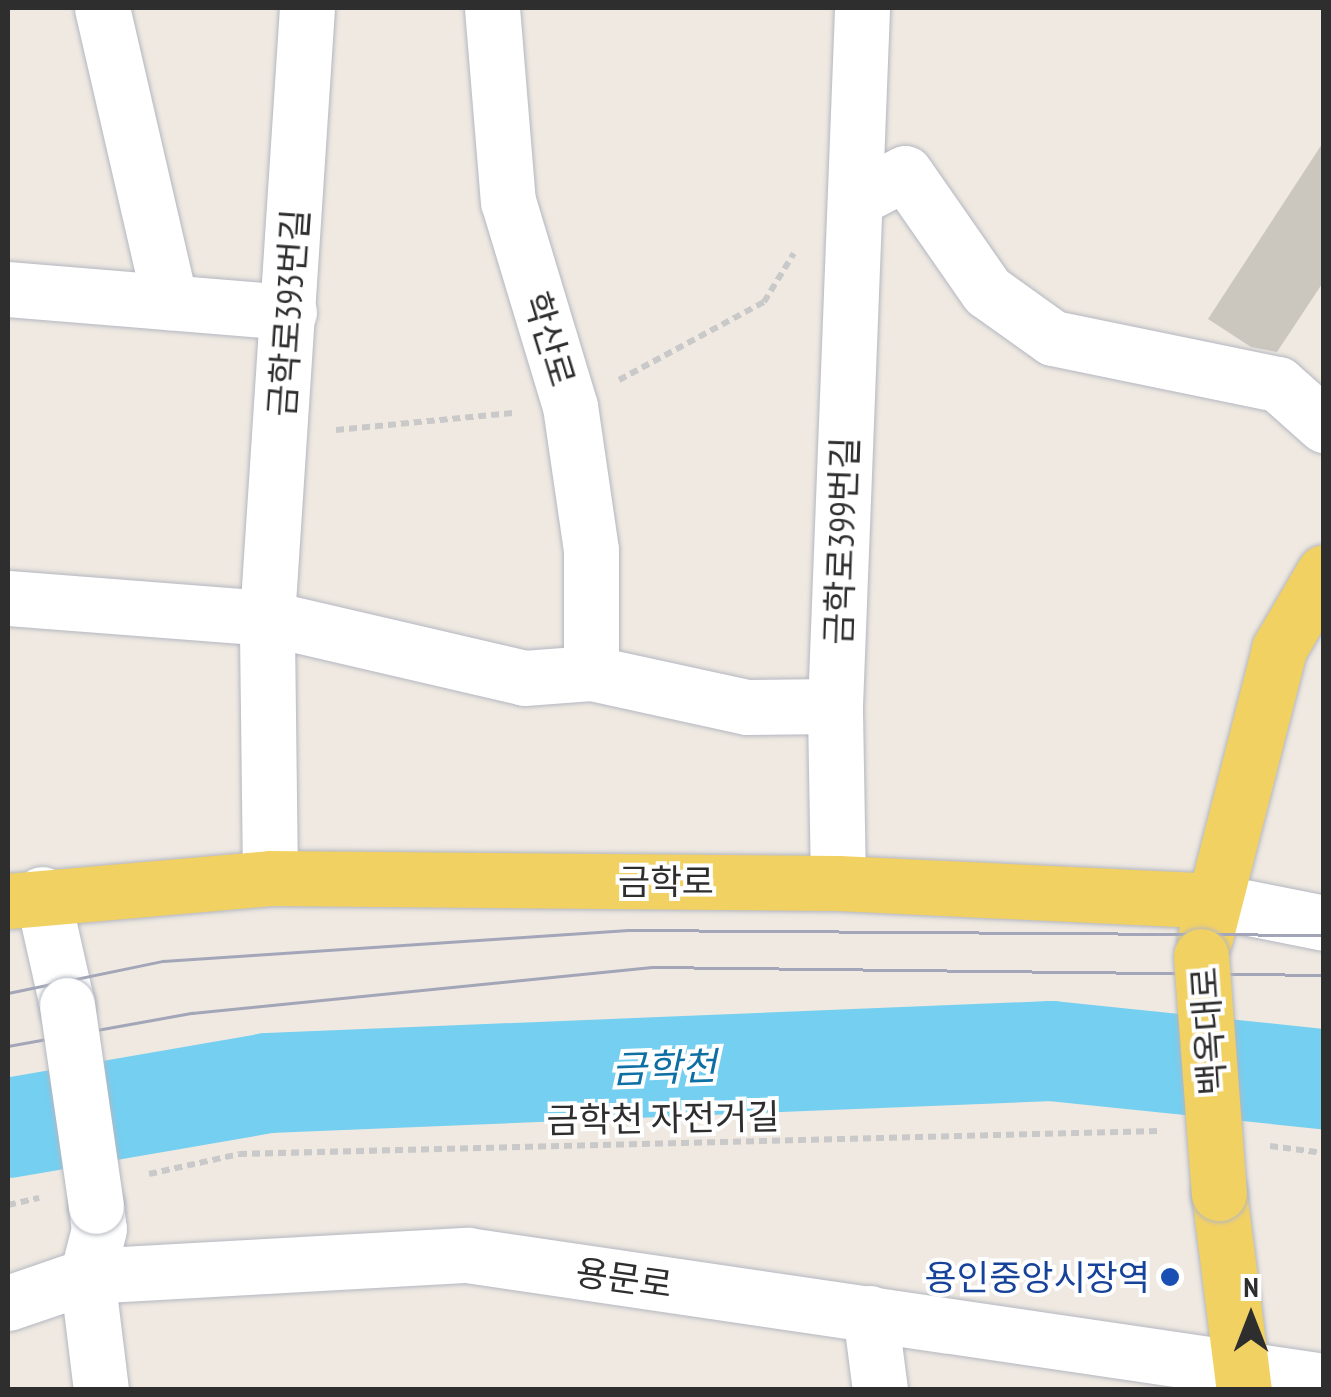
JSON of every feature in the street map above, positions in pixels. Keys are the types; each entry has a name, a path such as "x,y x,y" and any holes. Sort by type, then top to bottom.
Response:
{"main road":[{"name":"백옥대로","path":"1243,1378 1219,1193 1201,956 1279,649 1324,572"},
{"name":"금학로","path":"25,897 270,878 838,882 1214,901"}],"street":[{"path":"102,8 170,302"},
{"name":"금학로393번길","path":"270,878 267,618 307,8"},
{"name":"학산로","path":"492,8 508,201 570,406 591,550 591,673"},
{"name":"금학로399번길","path":"838,882 835,706 862,8"},
{"path":"855,199 905,173 987,291 1052,338 1278,384 1324,426"},
{"path":"8,289 289,312"},
{"path":"8,598 267,618 524,678 591,673 746,707 835,706"},
{"path":"25,897 67,1005 71,1202 98,1228 87,1276 101,1390"},
{"name":"금학로","path":"1214,901 1324,924"},
{"name":"용문로","path":"8,1303 87,1276 467,1255 870,1313 1243,1378 1324,1381"},
{"path":"870,1313 880,1390"}],"path":[{"name":"금학천 자전거길","path":"142,1175 239,1154 1176,1134"},
{"path":"1250,1143 1324,1153"},
{"path":"8,1205 71,1202"}],"building":[{"path":"1324,141 1324,281 1277,352 1251,347 1208,319"}],"waterway":[{"name":"금학천","path":"8,1128 268,1083 1051,1051 1324,1079"}],"tram line":[{"path":"8,993 163,961 628,930 1324,935"},
{"path":"8,1046 192,1013 652,967 1324,975"}],"place":[{"name":"용인중앙시장역","path":"1170,1277"}]}
